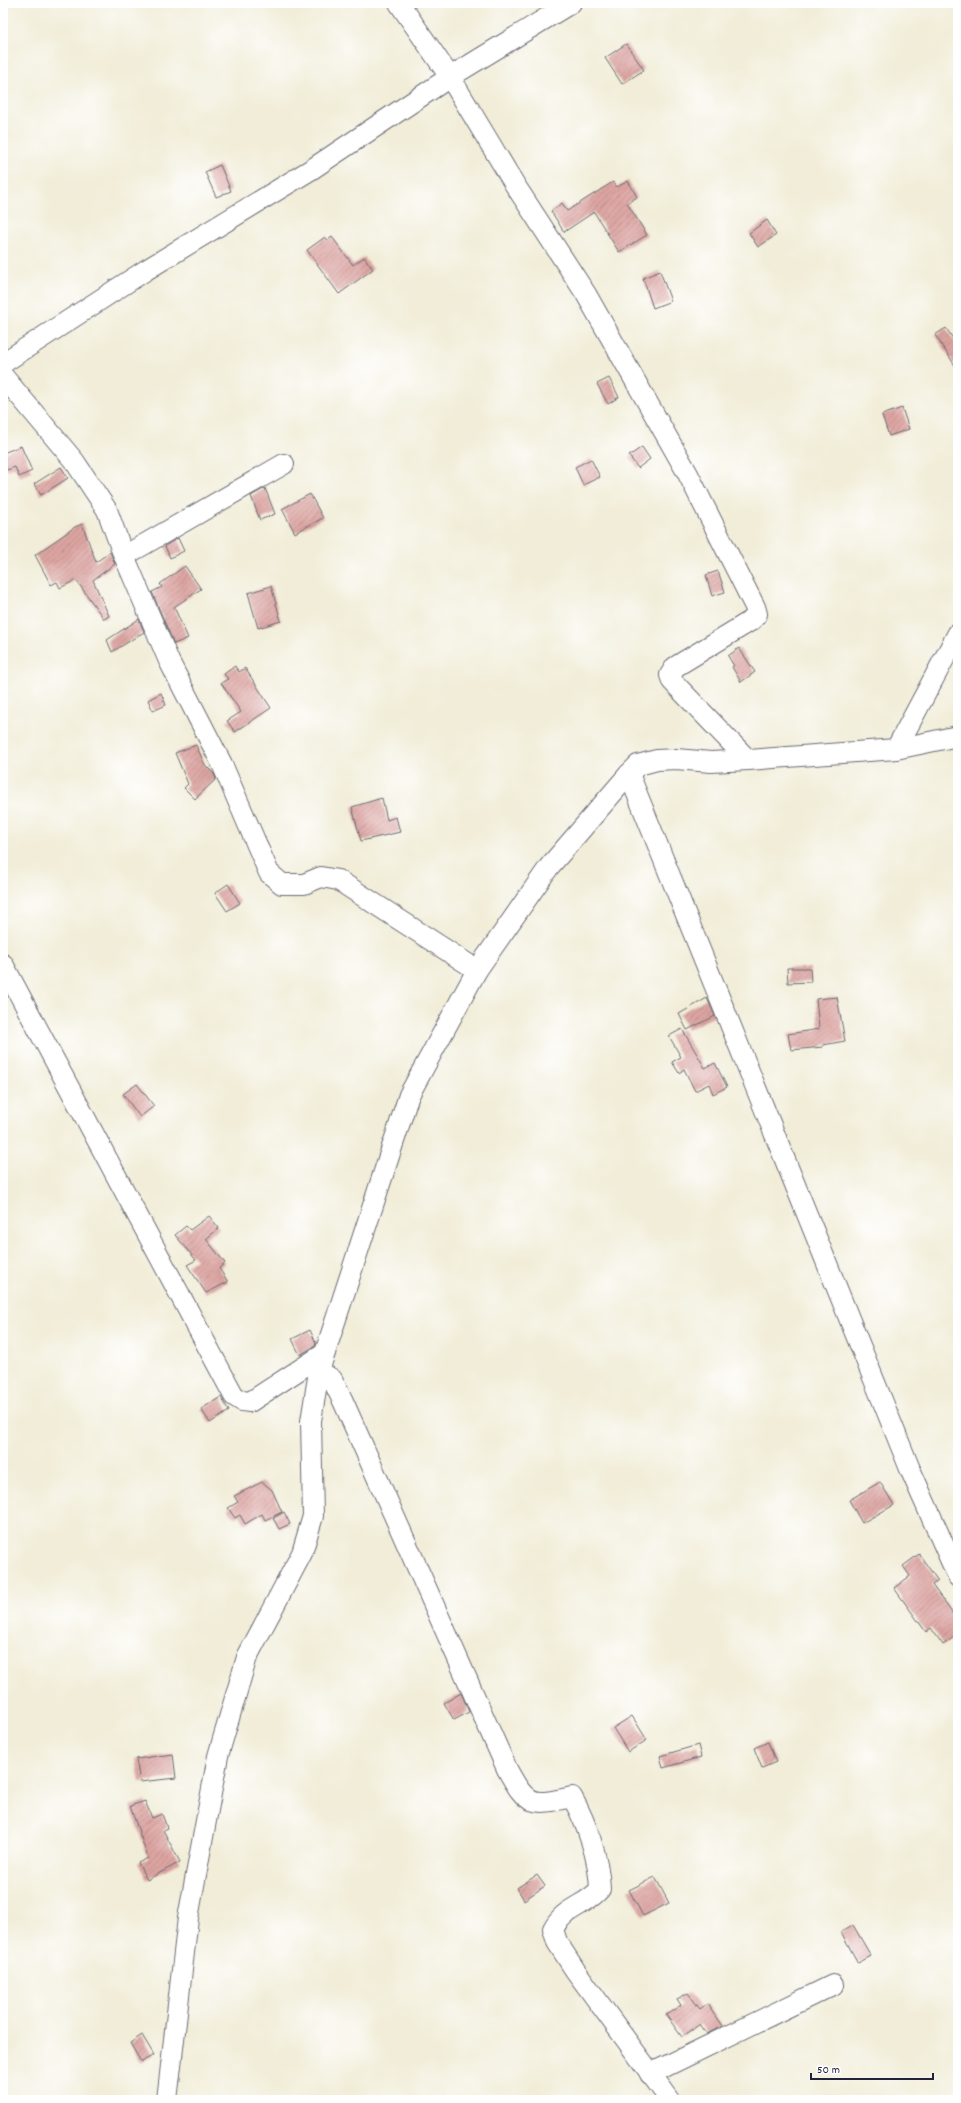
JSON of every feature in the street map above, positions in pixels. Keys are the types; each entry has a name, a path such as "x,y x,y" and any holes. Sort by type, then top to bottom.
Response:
{"street":[{"path":"399,3 450,77 515,185 586,294 688,474 755,608 757,614 752,620 675,667 670,675 672,681 748,760"},
{"path":"3,363 146,270 312,170 450,77 571,3"},
{"path":"3,376 75,462 107,510 124,556 169,661 222,764 269,873 282,884 304,884 321,877 338,880 477,970"},
{"path":"124,556 284,464"},
{"path":"896,749 958,633"},
{"path":"167,2100 188,1918 218,1756 247,1657 302,1553 313,1516 311,1421 322,1362 410,1095 477,970 548,867 638,765 657,760 748,760 896,749 958,736"},
{"path":"629,774 910,1469 958,1577"},
{"path":"3,964 234,1396 242,1401 250,1402 322,1362"},
{"path":"322,1362 343,1401 507,1769 519,1790 528,1799 543,1804 572,1797 581,1814 600,1872 600,1889 593,1898 576,1906 558,1918 553,1929 557,1942 575,1970 670,2100"},
{"path":"650,2074 833,1984"}],"building":[{"path":"626,44 644,70 622,84 605,58"},
{"path":"220,165 231,191 216,197 205,172"},
{"path":"628,181 637,197 627,203 647,235 619,252 594,212 564,232 551,211 562,203 567,211 613,182 617,187"},
{"path":"767,220 776,235 758,247 749,233"},
{"path":"325,237 328,240 332,237 353,265 364,257 373,269 339,294 307,250"},
{"path":"660,271 671,301 653,308 643,278"},
{"path":"946,328 958,346 958,370 935,335"},
{"path":"609,378 619,397 608,404 597,384"},
{"path":"902,408 909,429 889,436 882,415"},
{"path":"21,446 32,471 19,477 15,467 7,470 3,461 3,453"},
{"path":"642,447 650,459 638,468 629,456"},
{"path":"591,459 600,477 583,485 575,467"},
{"path":"61,467 68,478 41,495 34,484"},
{"path":"265,488 275,514 260,520 251,496"},
{"path":"310,494 323,518 295,533 282,509"},
{"path":"82,524 96,562 110,552 115,564 93,580 109,616 104,619 76,580 60,588 57,582 51,585 35,555 75,527"},
{"path":"178,538 184,551 170,558 165,546"},
{"path":"185,566 201,589 174,607 188,638 174,644 152,592 162,587 160,584"},
{"path":"718,571 725,592 712,596 706,575"},
{"path":"271,586 281,621 258,628 248,593"},
{"path":"139,619 144,632 112,652 107,640"},
{"path":"739,648 755,672 741,682 732,667 734,666 728,656"},
{"path":"235,666 239,672 245,668 271,708 235,732 227,721 241,712 221,683 228,679 224,674"},
{"path":"161,693 166,705 153,711 148,700"},
{"path":"196,745 205,765 214,774 216,779 195,799 184,788 188,784 175,753"},
{"path":"382,798 387,820 396,817 400,832 361,841 352,807"},
{"path":"228,884 240,903 227,911 215,893"},
{"path":"787,968 810,968 811,982 788,983"},
{"path":"837,997 845,1041 823,1045 823,1047 791,1050 788,1034 819,1029 816,999"},
{"path":"707,998 715,1016 687,1030 679,1014"},
{"path":"682,1029 705,1068 715,1063 727,1087 713,1094 709,1084 695,1091 684,1069 679,1073 672,1062 681,1057 669,1036"},
{"path":"137,1084 154,1106 140,1117 123,1094"},
{"path":"209,1216 219,1228 206,1239 225,1263 219,1268 228,1282 206,1293 187,1265 196,1260 175,1235 186,1226 190,1230"},
{"path":"310,1330 316,1343 315,1346 300,1355 292,1339"},
{"path":"221,1397 229,1411 210,1423 201,1409"},
{"path":"262,1482 272,1490 282,1512 265,1520 262,1514 245,1524 240,1515 235,1518 228,1508 238,1502 234,1496"},
{"path":"880,1482 894,1505 862,1523 849,1500"},
{"path":"284,1512 290,1524 279,1529 273,1518"},
{"path":"919,1554 938,1581 932,1585 958,1621 958,1634 943,1645 931,1628 926,1632 894,1588 910,1576 903,1566"},
{"path":"461,1693 469,1712 454,1720 444,1703"},
{"path":"632,1716 647,1740 628,1752 613,1728"},
{"path":"768,1742 776,1762 762,1768 754,1748"},
{"path":"698,1745 701,1757 663,1768 660,1756"},
{"path":"173,1754 176,1778 140,1782 136,1759"},
{"path":"145,1801 152,1818 162,1814 167,1828 163,1830 180,1862 147,1880 138,1863 148,1858 130,1806"},
{"path":"537,1875 545,1886 524,1900 517,1888"},
{"path":"655,1877 669,1903 643,1916 629,1890"},
{"path":"853,1925 871,1956 858,1963 841,1932"},
{"path":"688,1993 700,2009 707,2004 722,2026 707,2034 700,2024 682,2037 666,2015 681,2005 677,1999"},
{"path":"142,2035 154,2055 141,2062 130,2043"}]}
